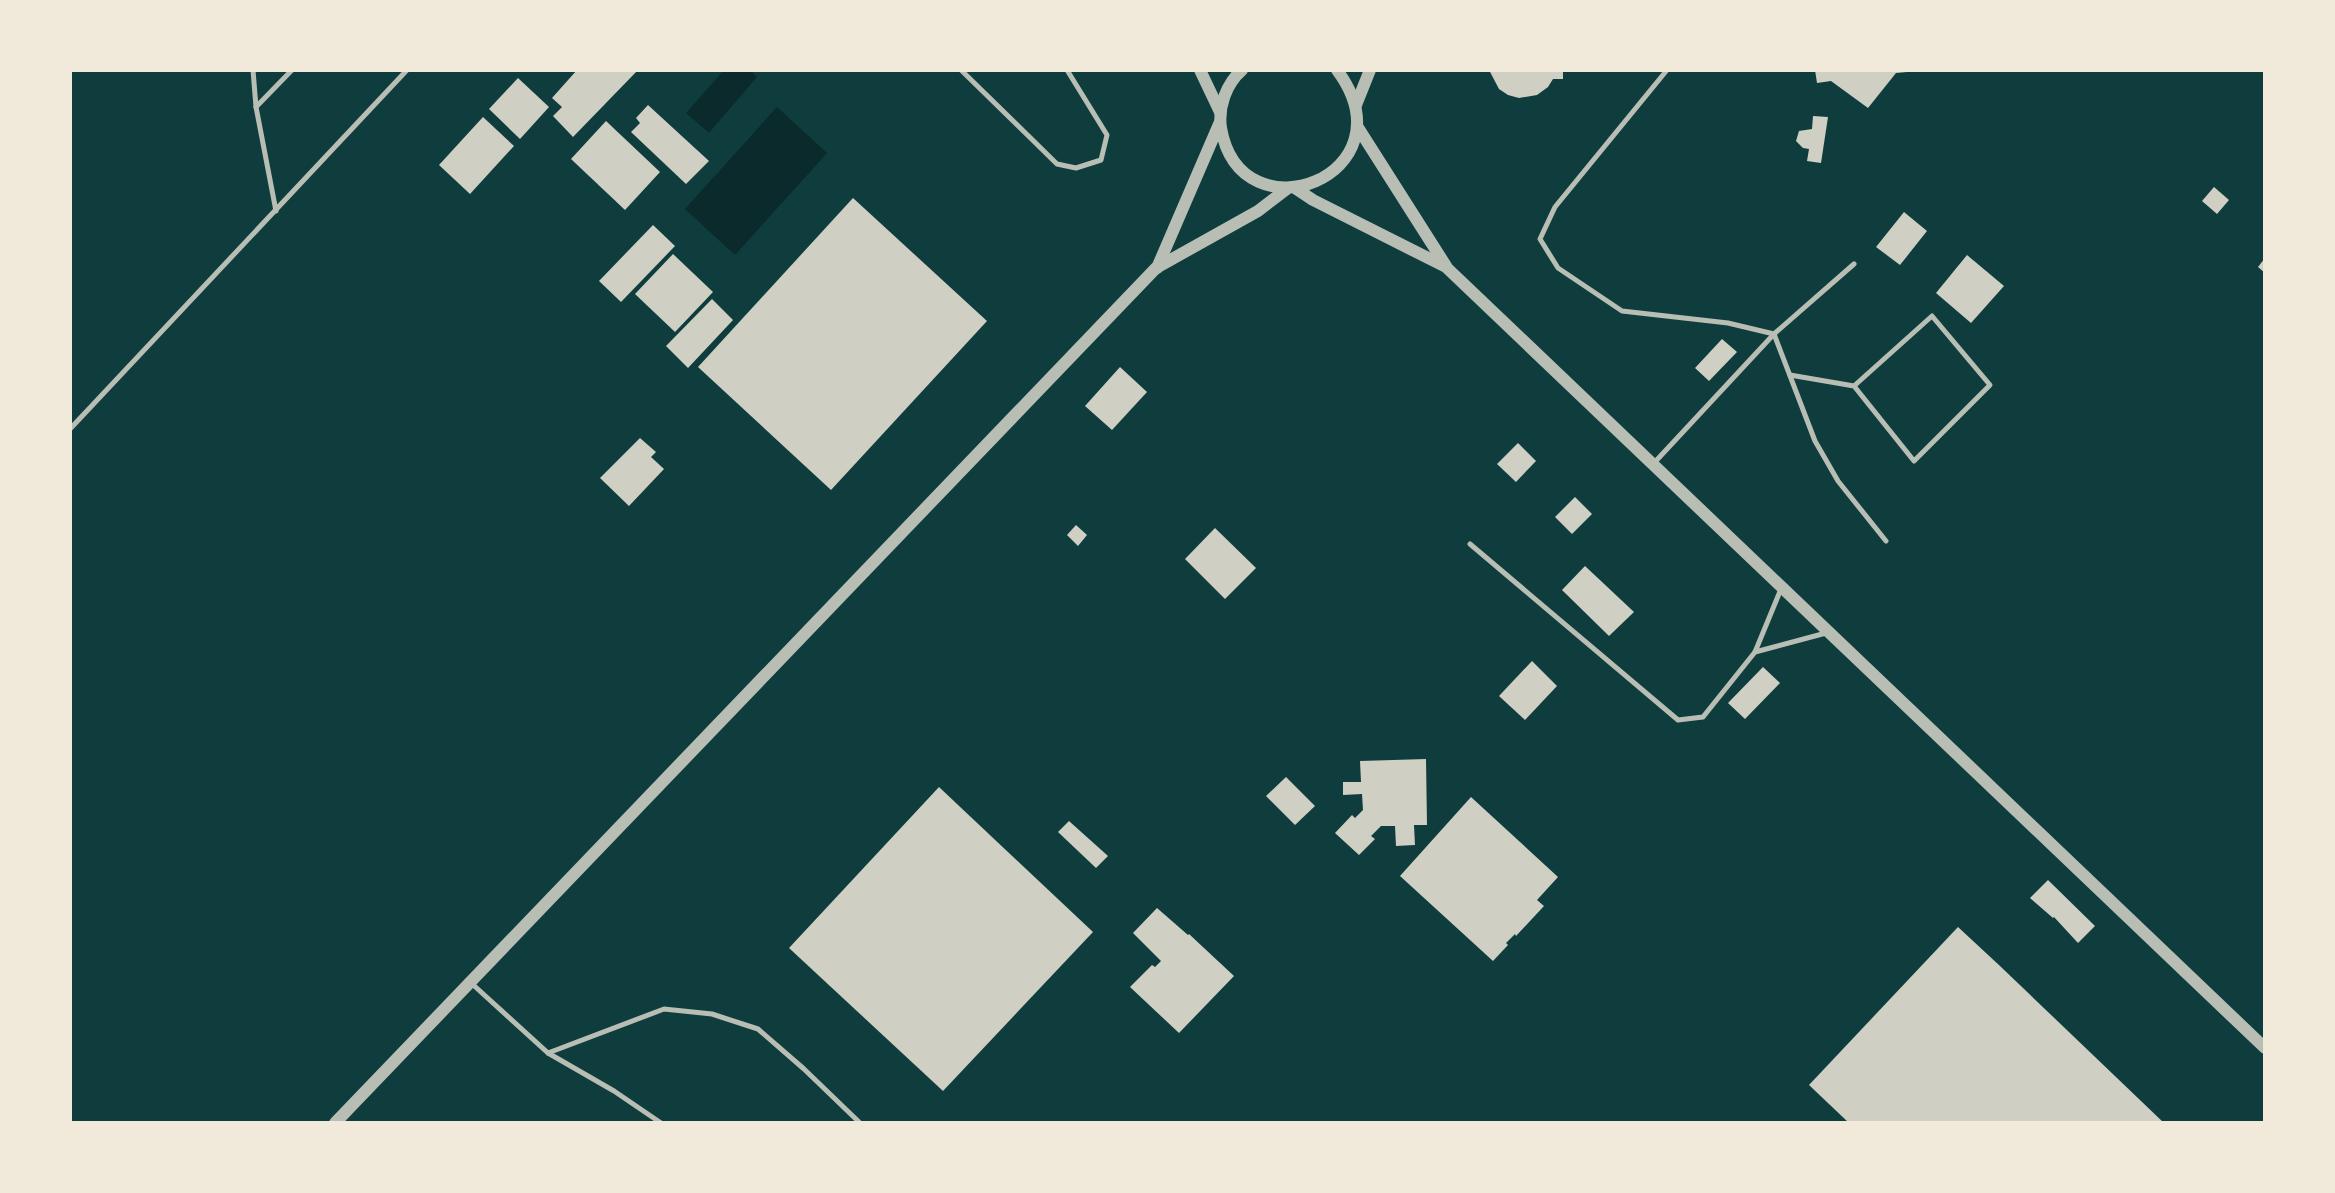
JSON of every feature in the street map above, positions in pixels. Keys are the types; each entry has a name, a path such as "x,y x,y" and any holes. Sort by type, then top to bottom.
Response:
{"street":[{"path":"1200,70 1220,117 1224,142 1234,161 1249,176 1268,185 1292,188 1318,182 1337,168 1351,149 1357,126 1356,105 1349,85 1337,70"},
{"path":"1157,268 1220,117 1226,92 1242,70"},
{"path":"1356,105 1370,70"},
{"path":"1357,126 1446,267 2265,1048"},
{"path":"1292,188 1446,267"},
{"path":"335,1123 1157,268 1258,211 1292,188"}],"lane":[{"path":"253,70 256,107 276,211"},
{"path":"256,107 292,70"},
{"path":"70,429 407,70"},
{"path":"961,70 1057,164 1076,169 1101,160 1107,135 1068,70"},
{"path":"1667,70 1555,208 1540,239 1558,268 1622,311 1728,323 1774,334"},
{"path":"1654,463 1774,334 1854,264"},
{"path":"1790,375 1853,386 1914,461 1990,386 1931,316 1853,386"},
{"path":"1774,334 1821,451 1838,481 1886,541"},
{"path":"1470,544 1678,720 1703,717 1755,652 1782,586"},
{"path":"1755,652 1829,632"},
{"path":"470,982 548,1053 614,1091 661,1123"},
{"path":"548,1053 664,1009 712,1014 758,1029 860,1123"}],"water":[{"path":"724,70 750,70 757,77 709,133 686,113"},
{"path":"777,107 827,153 735,255 685,209"}],"building":[{"path":"577,70 638,70 573,137 553,116 562,107 552,98"},
{"path":"1489,70 1563,70 1563,79 1553,79 1548,87 1537,95 1519,98 1499,89"},
{"path":"1815,70 1907,72 1896,73 1868,108 1831,81 1817,83"},
{"path":"518,78 549,107 520,139 489,109"},
{"path":"648,105 709,161 686,184 631,132 640,123 636,118"},
{"path":"1813,116 1828,117 1821,163 1807,161 1809,149 1803,148 1796,141 1799,131 1812,129"},
{"path":"483,117 514,146 470,194 439,165"},
{"path":"606,121 660,172 625,210 571,159"},
{"path":"2214,187 2229,200 2217,214 2202,201"},
{"path":"853,198 987,321 831,490 698,367"},
{"path":"1904,212 1927,231 1900,265 1876,247"},
{"path":"653,225 675,246 621,302 599,281"},
{"path":"673,254 713,292 675,332 635,294"},
{"path":"1967,255 2004,286 1971,323 1936,293"},
{"path":"2265,258 2265,273 2258,267"},
{"path":"712,299 733,320 688,368 666,346"},
{"path":"1722,339 1737,352 1709,381 1695,368"},
{"path":"1120,367 1147,392 1112,430 1085,406"},
{"path":"640,438 656,452 651,457 664,469 629,506 600,478"},
{"path":"1518,443 1536,461 1516,482 1497,464"},
{"path":"1575,497 1592,514 1572,534 1555,517"},
{"path":"1076,525 1087,535 1078,546 1067,535"},
{"path":"1215,528 1256,568 1225,599 1185,559"},
{"path":"1585,566 1634,612 1609,636 1562,590"},
{"path":"1532,661 1557,686 1525,720 1499,696"},
{"path":"1763,667 1780,683 1745,719 1728,703"},
{"path":"1426,759 1427,825 1414,825 1415,845 1396,846 1395,826 1381,826 1371,836 1375,839 1359,855 1335,833 1352,815 1355,818 1363,810 1362,794 1343,795 1343,782 1361,782 1360,761"},
{"path":"1286,777 1315,806 1295,825 1266,796"},
{"path":"939,787 1093,932 943,1091 789,948"},
{"path":"1471,797 1558,877 1537,900 1544,906 1506,943 1508,945 1493,961 1400,876"},
{"path":"1069,821 1108,856 1096,868 1058,832"},
{"path":"2048,880 2095,926 2078,943 2054,917 2030,898"},
{"path":"1157,908 1234,976 1179,1033 1130,987 1152,965 1155,967 1161,961 1133,933"},
{"path":"1958,927 2164,1123 1849,1123 1809,1085"}]}
